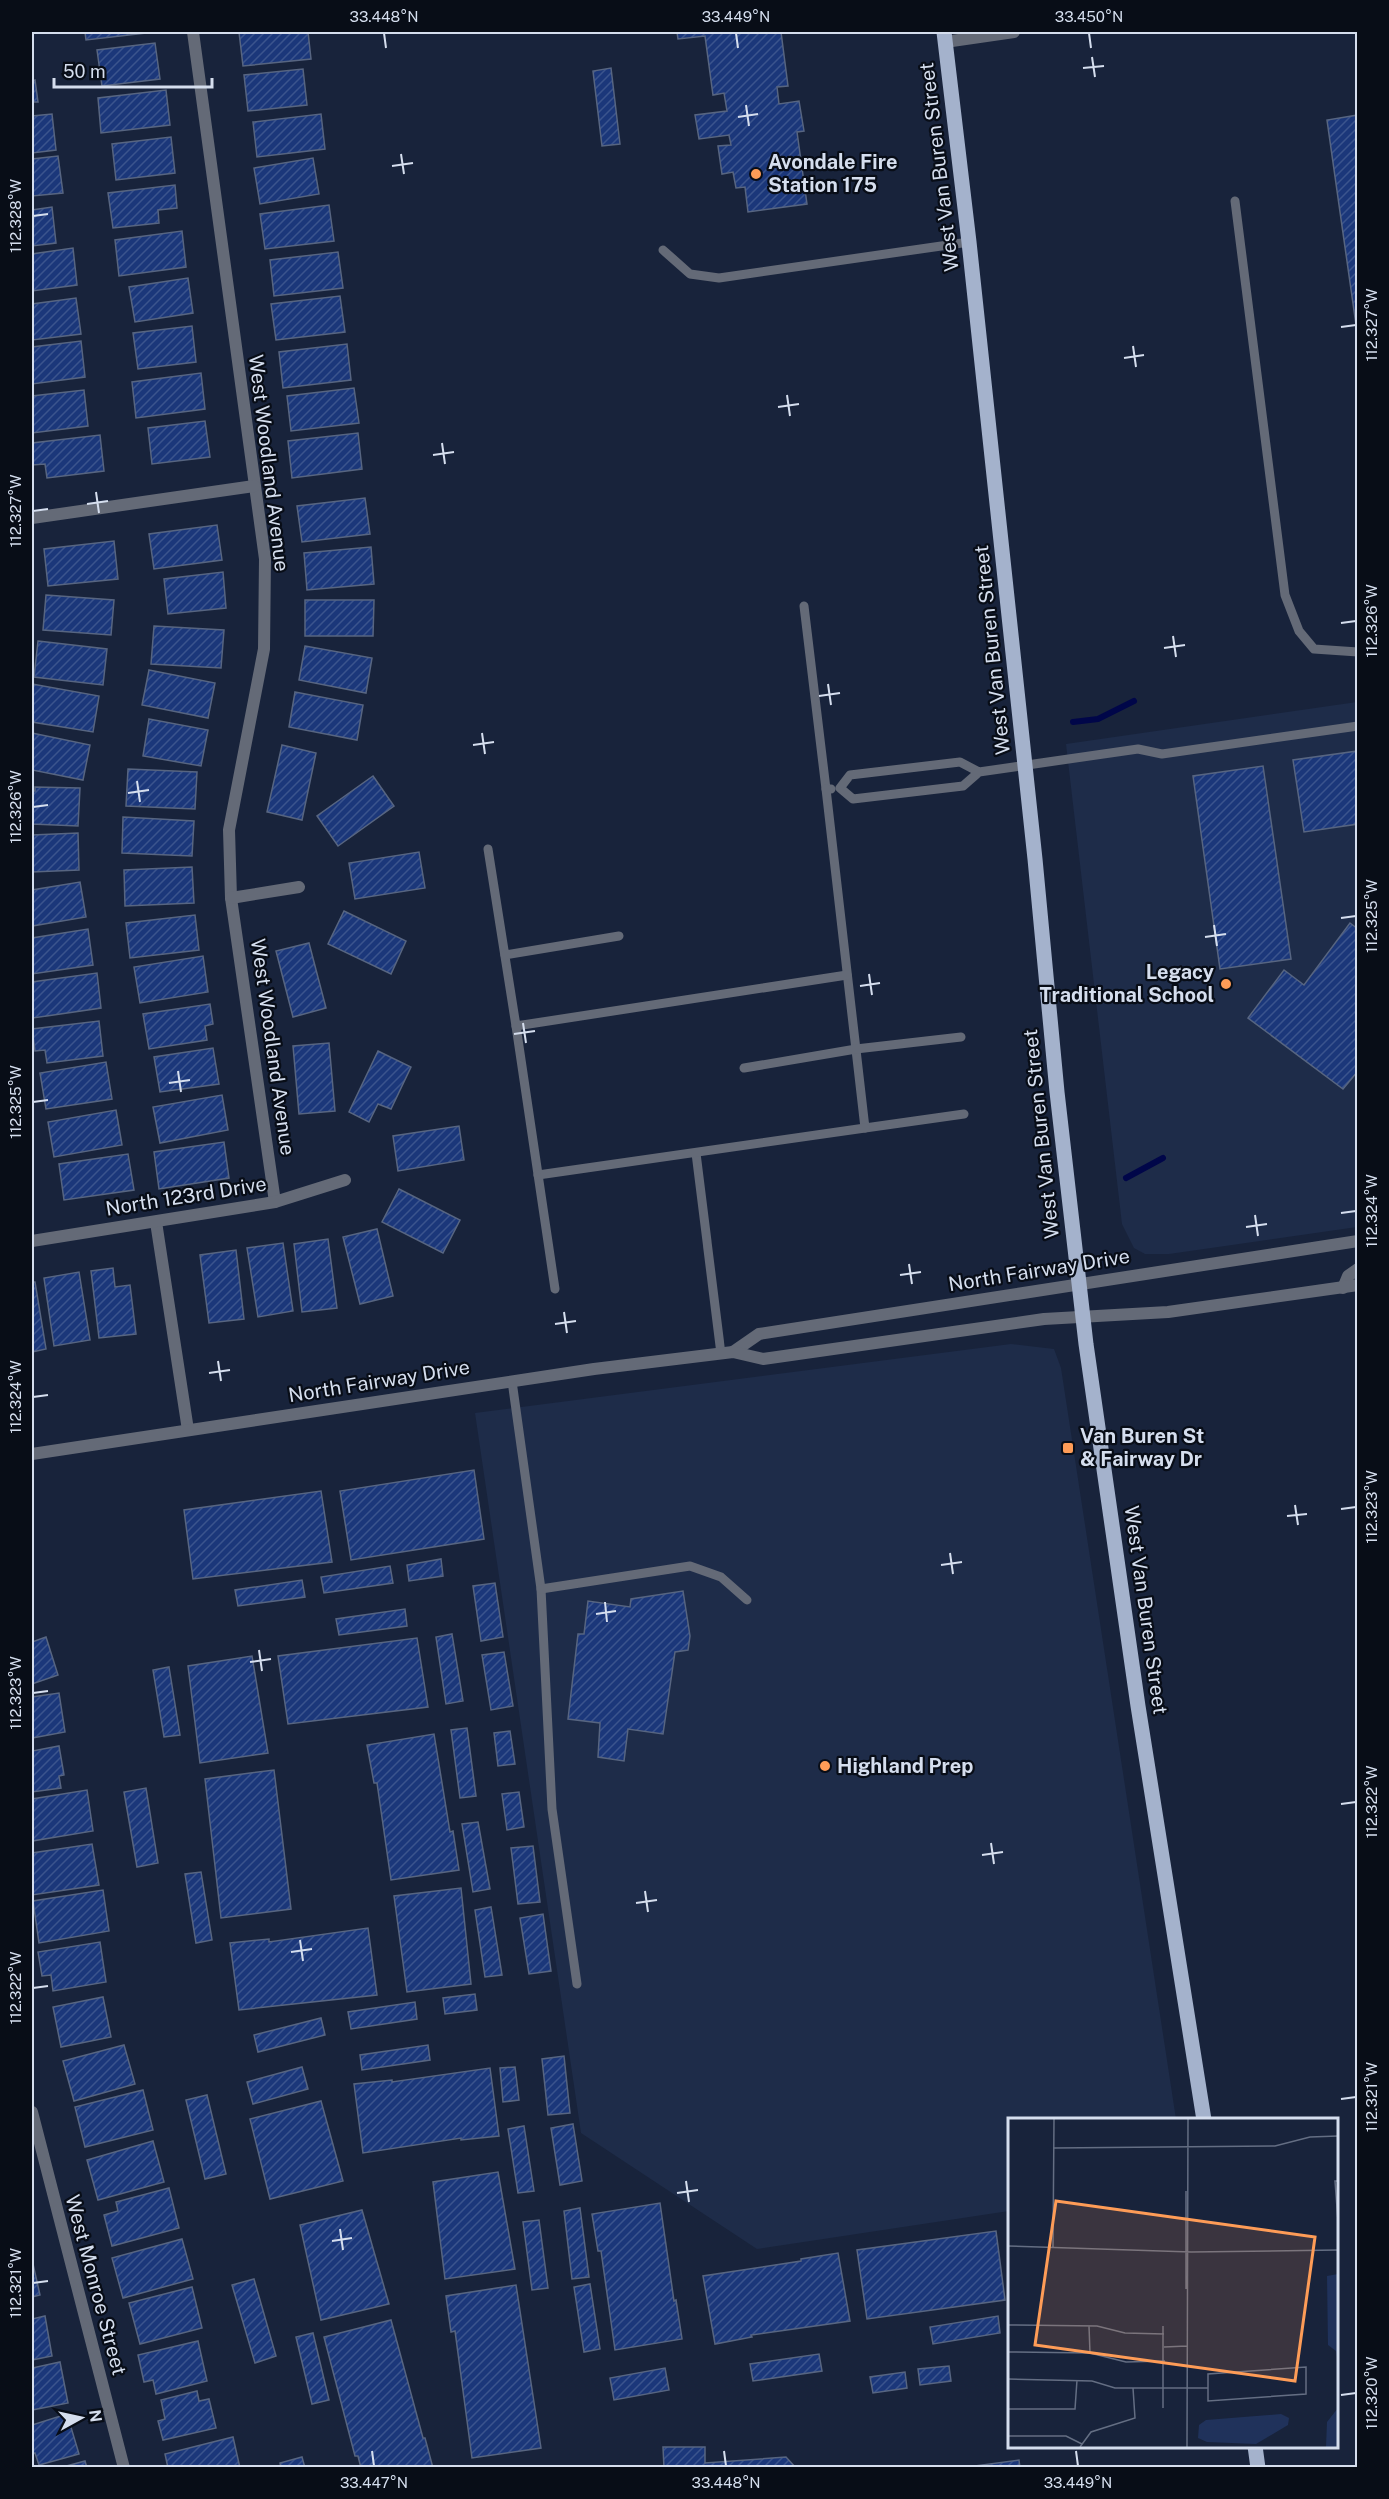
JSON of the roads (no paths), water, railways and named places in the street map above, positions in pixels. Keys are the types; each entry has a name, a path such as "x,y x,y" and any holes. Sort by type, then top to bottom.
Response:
{"main road":[{"name":"West Van Buren Street","path":"944,37 969,242 1079,1286 1138,1706 1204,2118"},
{"path":"1255,2448 1258,2468"}],"street":[{"name":"West Woodland Avenue","path":"193,32 265,559 264,649 229,830 231,898 275,1202"},
{"path":"944,37 1014,32"},
{"path":"32,518 254,486"},
{"path":"231,898 299,887"},
{"name":"North 123rd Drive","path":"32,1241 275,1202 345,1180"},
{"path":"156,1222 188,1430"},
{"name":"North Fairway Drive","path":"727,1353 759,1334 1079,1286 1163,1269 1358,1240"},
{"path":"1343,1288 1348,1276 1358,1269"},
{"name":"North Fairway Drive","path":"32,1454 512,1381 727,1353 763,1359 1044,1319 1168,1312 1358,1285"},
{"name":"West Monroe Street","path":"32,2112 124,2468"}],"lane":[{"path":"1236,201 1285,595 1299,631 1314,649 1358,652"},
{"path":"663,250 690,274 719,278 969,242"},
{"path":"804,606 865,1128"},
{"path":"826,789 840,788 853,799 864,798 963,786 979,772 1138,748 1162,754 1358,726"},
{"path":"840,788 850,776 960,762 979,772"},
{"path":"488,849 555,1289"},
{"path":"505,955 619,936"},
{"path":"516,1026 847,975"},
{"path":"744,1068 856,1049 961,1036"},
{"path":"538,1175 964,1114"},
{"path":"696,1154 727,1353"},
{"path":"512,1381 541,1589 552,1809 577,1984"},
{"path":"541,1589 690,1566 722,1577 747,1600"}],"waterway":[{"path":"1073,722 1098,719 1134,701"},
{"path":"1126,1178 1163,1158"}],"place":[{"name":"Avondale Fire Station 175","path":"756,174"},
{"name":"Legacy Traditional School","path":"1226,984"},
{"name":"Van Buren St & Fairway Dr","path":"1068,1448"},
{"name":"Highland Prep","path":"825,1766"}]}
